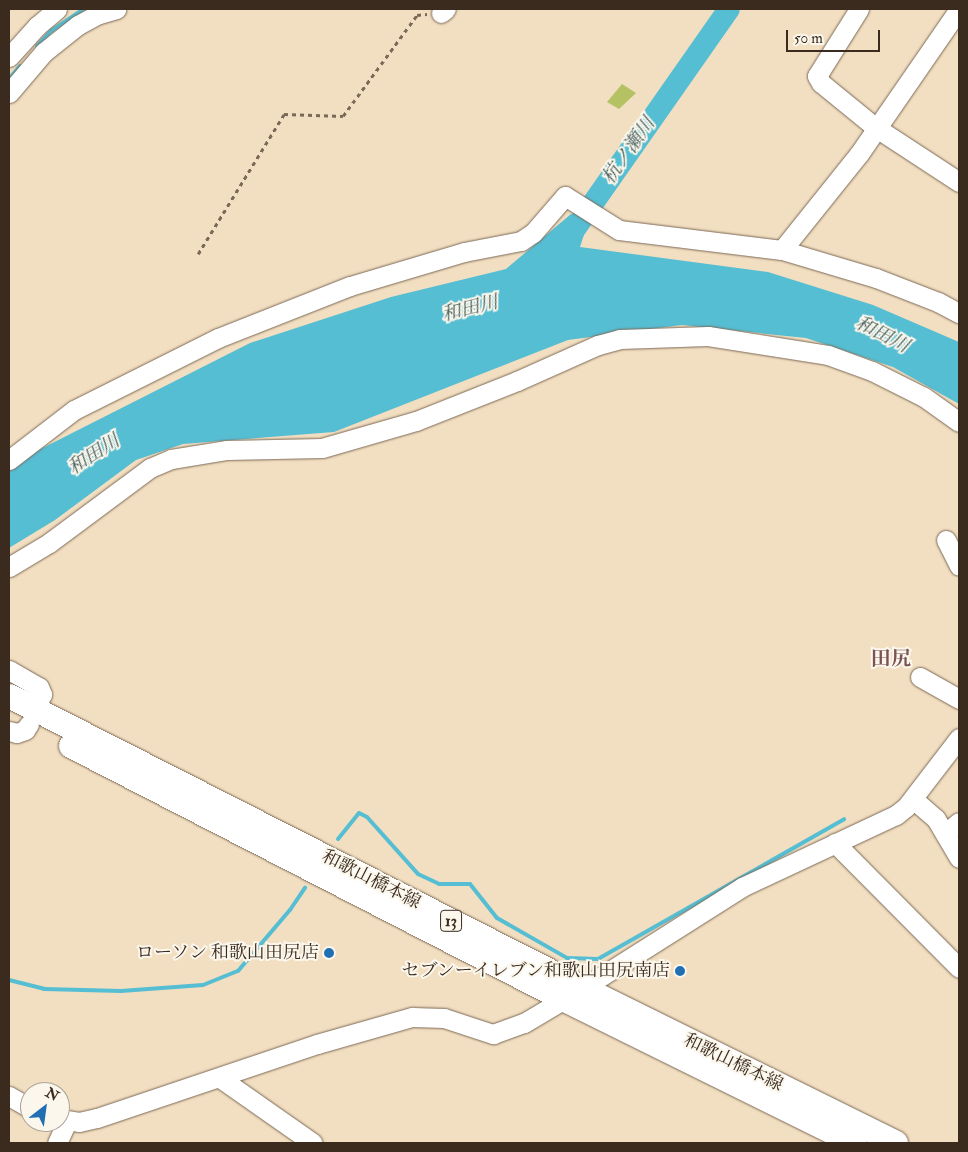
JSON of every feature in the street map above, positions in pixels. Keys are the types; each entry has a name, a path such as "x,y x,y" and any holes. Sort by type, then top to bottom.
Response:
{"main road":[{"name":"和歌山橋本線","path":"9,696 20,719 573,994 854,1143"},
{"name":"和歌山橋本線","path":"573,994 896,1143"}],"street":[{"path":"9,58 37,26 58,9"},
{"path":"9,93 44,52 78,25 100,14 116,9"},
{"path":"859,9 817,76 821,83 875,127 959,182"},
{"path":"782,250 859,154 875,127 959,9"},
{"path":"9,460 74,410 218,338 350,286 464,252 520,241 532,233 565,196 619,230 782,250 876,278 938,302 959,313"},
{"path":"9,567 49,543 150,468 171,459 227,450 322,448 416,421 517,381 598,345 620,339 708,336 828,355 872,371 924,396 959,422"},
{"path":"946,540 959,566"},
{"path":"9,670 39,687 42,694 20,719"},
{"path":"920,677 959,699"},
{"path":"70,1121 79,1122 97,1118 318,1044 412,1017 444,1018 492,1034 524,1023 742,887 896,815 913,799 959,738"},
{"path":"913,799 936,819 959,858"},
{"path":"945,834 959,822"},
{"path":"835,844 959,968"},
{"path":"220,1078 313,1143"},
{"path":"57,1143 60,1141 62,1132"}],"path":[{"path":"198,254 284,114 343,116 417,15 443,11"}],"green space":[{"path":"622,84 636,93 619,109 607,102"}],"water":[{"name":"和田川","path":"571,214 587,225 580,247 768,272 873,305 959,342 959,404 893,367 806,338 682,325 568,340 334,432 183,444 136,460 55,520 9,548 9,465 250,343 391,297 506,269"}],"waterway":[{"path":"37,46 51,31 84,9"},
{"name":"杭ノ瀬川","path":"563,246 729,9"},
{"path":"9,79 20,66"},
{"path":"338,839 359,813 367,817 418,874 439,884 470,884 497,918 567,958 598,959 844,819"},
{"path":"9,980 44,989 121,991 203,985 238,971 290,910 305,888"}],"place":[{"name":"ローソン 和歌山田尻店","path":"329,953"},
{"name":"セブンーイレブン和歌山田尻南店","path":"680,971"}],"district":[{"name":"田尻","path":"891,658"}]}
